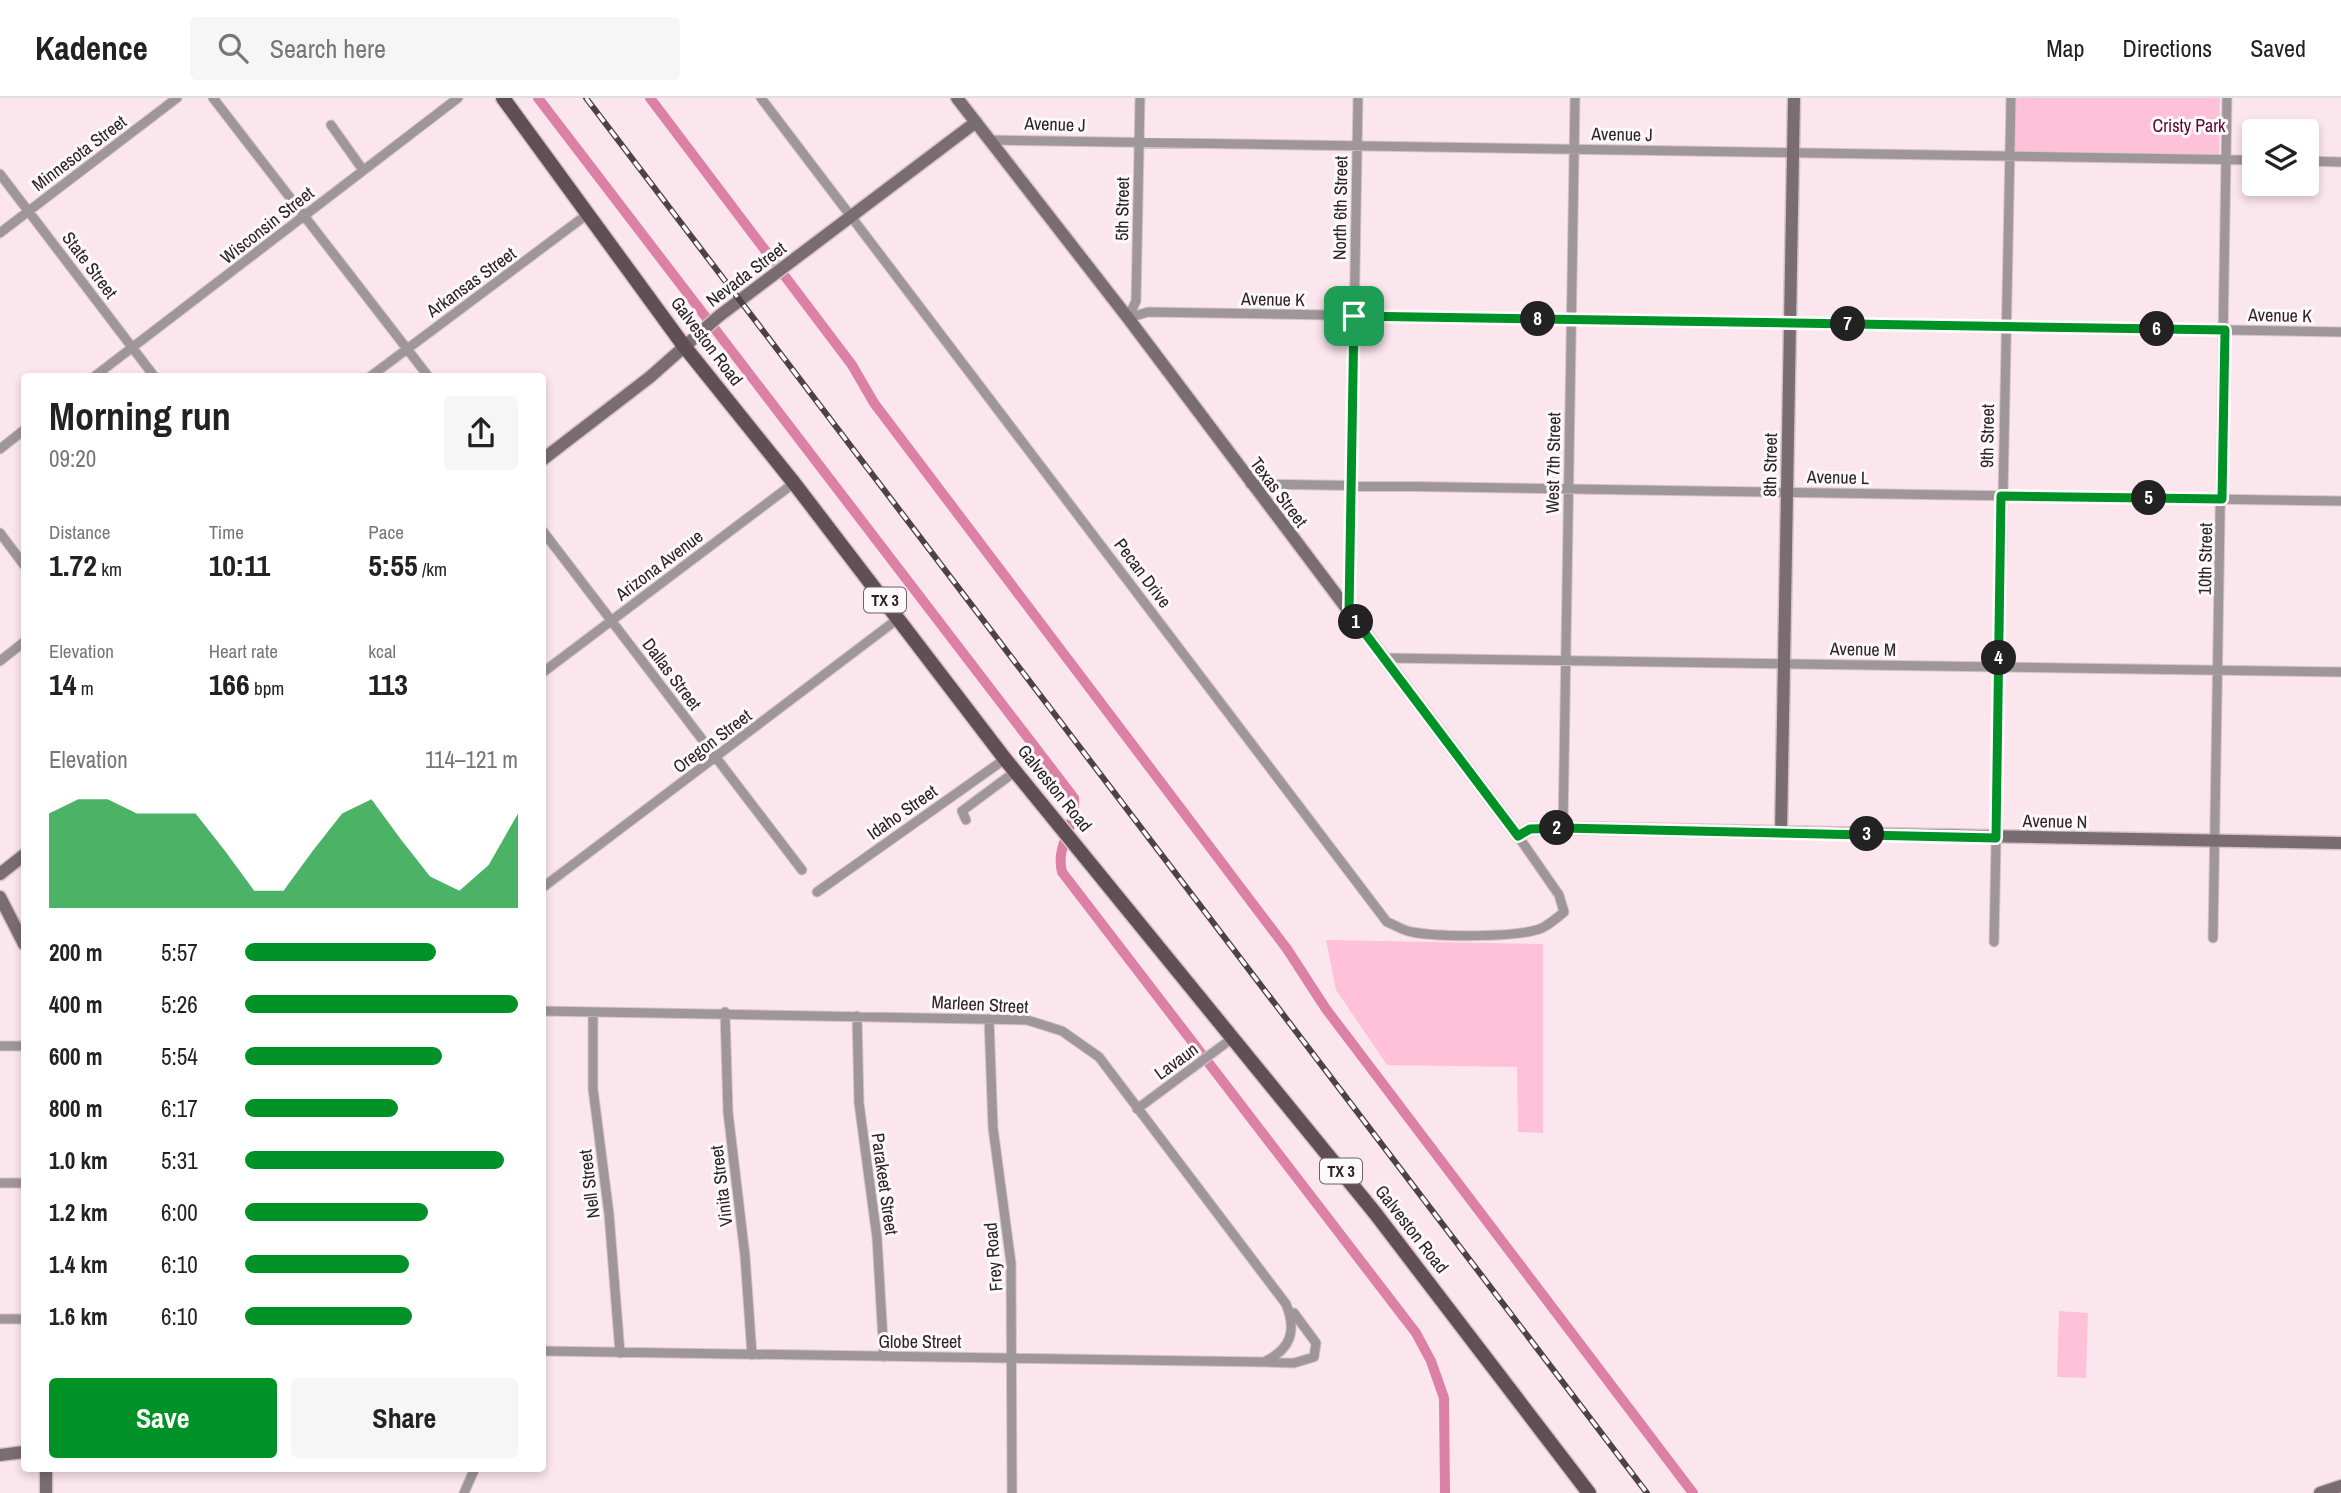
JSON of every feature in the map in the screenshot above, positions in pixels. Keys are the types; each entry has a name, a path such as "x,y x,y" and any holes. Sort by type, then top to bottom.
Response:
{"main road":[{"name":"Galveston Road","path":"503,98 684,346 899,618 1005,759 1234,1037 1486,1355 1589,1493"}],"street":[{"name":"Minnesota Street","path":"0,233 177,98"},
{"path":"213,98 426,373"},
{"name":"Wisconsin Street","path":"99,373 458,98"},
{"name":"Pecan Drive","path":"761,98 1387,922 1410,932 1516,933 1540,929 1564,912"},
{"name":"Texas Street","path":"957,98 1128,318 1250,484 1518,836 1559,895 1564,912"},
{"name":"5th Street","path":"1128,318 1136,301 1140,98"},
{"name":"North 6th Street","path":"1349,612 1358,98"},
{"name":"West 7th Street","path":"1563,828 1575,98"},
{"name":"8th Street","path":"1781,832 1794,98"},
{"name":"9th Street","path":"1994,942 2004,327 2011,98"},
{"name":"10th Street","path":"2213,937 2227,98"},
{"name":"Nevada Street","path":"546,457 650,377 719,316 975,122"},
{"path":"331,124 363,170"},
{"name":"Avenue J","path":"990,140 2242,160"},
{"path":"2319,161 2341,162"},
{"name":"State Street","path":"0,174 152,373"},
{"name":"Arkansas Street","path":"375,373 589,213"},
{"name":"Avenue K","path":"1128,318 1148,312 2341,332"},
{"path":"0,449 21,432"},
{"name":"Arizona Avenue","path":"546,670 794,483"},
{"name":"Avenue L","path":"1250,484 2341,501"},
{"path":"0,533 21,561"},
{"name":"Dallas Street","path":"546,535 802,870"},
{"name":"Oregon Street","path":"546,886 899,618"},
{"path":"0,661 21,644"},
{"name":"Avenue M","path":"1384,658 2341,672"},
{"name":"Idaho Street","path":"817,892 1005,759"},
{"path":"967,820 962,811 1016,771"},
{"name":"Avenue N","path":"1518,836 1530,829 1563,828 2341,843"},
{"path":"0,874 21,857"},
{"path":"0,897 21,938"},
{"name":"Marleen Street","path":"546,1011 1027,1020 1062,1031 1099,1057 1316,1343 1314,1357 1294,1363 1264,1362"},
{"name":"Nell Street","path":"593,1012 593,1089 610,1214 620,1353"},
{"name":"Vinita Street","path":"725,1013 728,1112 745,1256 752,1355"},
{"name":"Parakeet Street","path":"857,1016 859,1103 877,1238 884,1357"},
{"name":"Frey Road","path":"989,1019 993,1128 1012,1263 1012,1493"},
{"name":"Lavaun","path":"1137,1110 1234,1037"},
{"path":"0,1046 21,1046"},
{"path":"0,1183 21,1183"},
{"path":"1264,1362 1278,1355 1288,1341 1294,1322 1286,1304"},
{"path":"0,1319 21,1319"},
{"name":"Globe Street","path":"546,1351 1264,1362"},
{"path":"0,1455 21,1452"},
{"path":"46,1472 46,1493"},
{"path":"464,1493 472,1472"},
{"path":"2320,1493 2341,1486"}],"green space":[{"name":"Cristy Park","path":"2016,98 2220,98 2219,154 2015,151"},
{"path":"1326,940 1543,944 1543,1133 1518,1132 1517,1067 1387,1065 1336,990"},
{"path":"2059,1311 2088,1313 2086,1378 2057,1377"}],"waterway":[{"path":"538,98 1074,798 1072,818 1061,853 1062,872 1416,1333 1431,1361 1444,1398 1445,1493"},
{"path":"650,98 852,365 874,403 1287,949 1326,1009 1693,1493"}],"railway":[{"path":"586,98 1647,1493"}],"route":[{"path":"1354,316 2225,330 2222,499 2001,496 1996,838 1563,828 1530,829 1518,836 1349,612 1354,316"}]}
